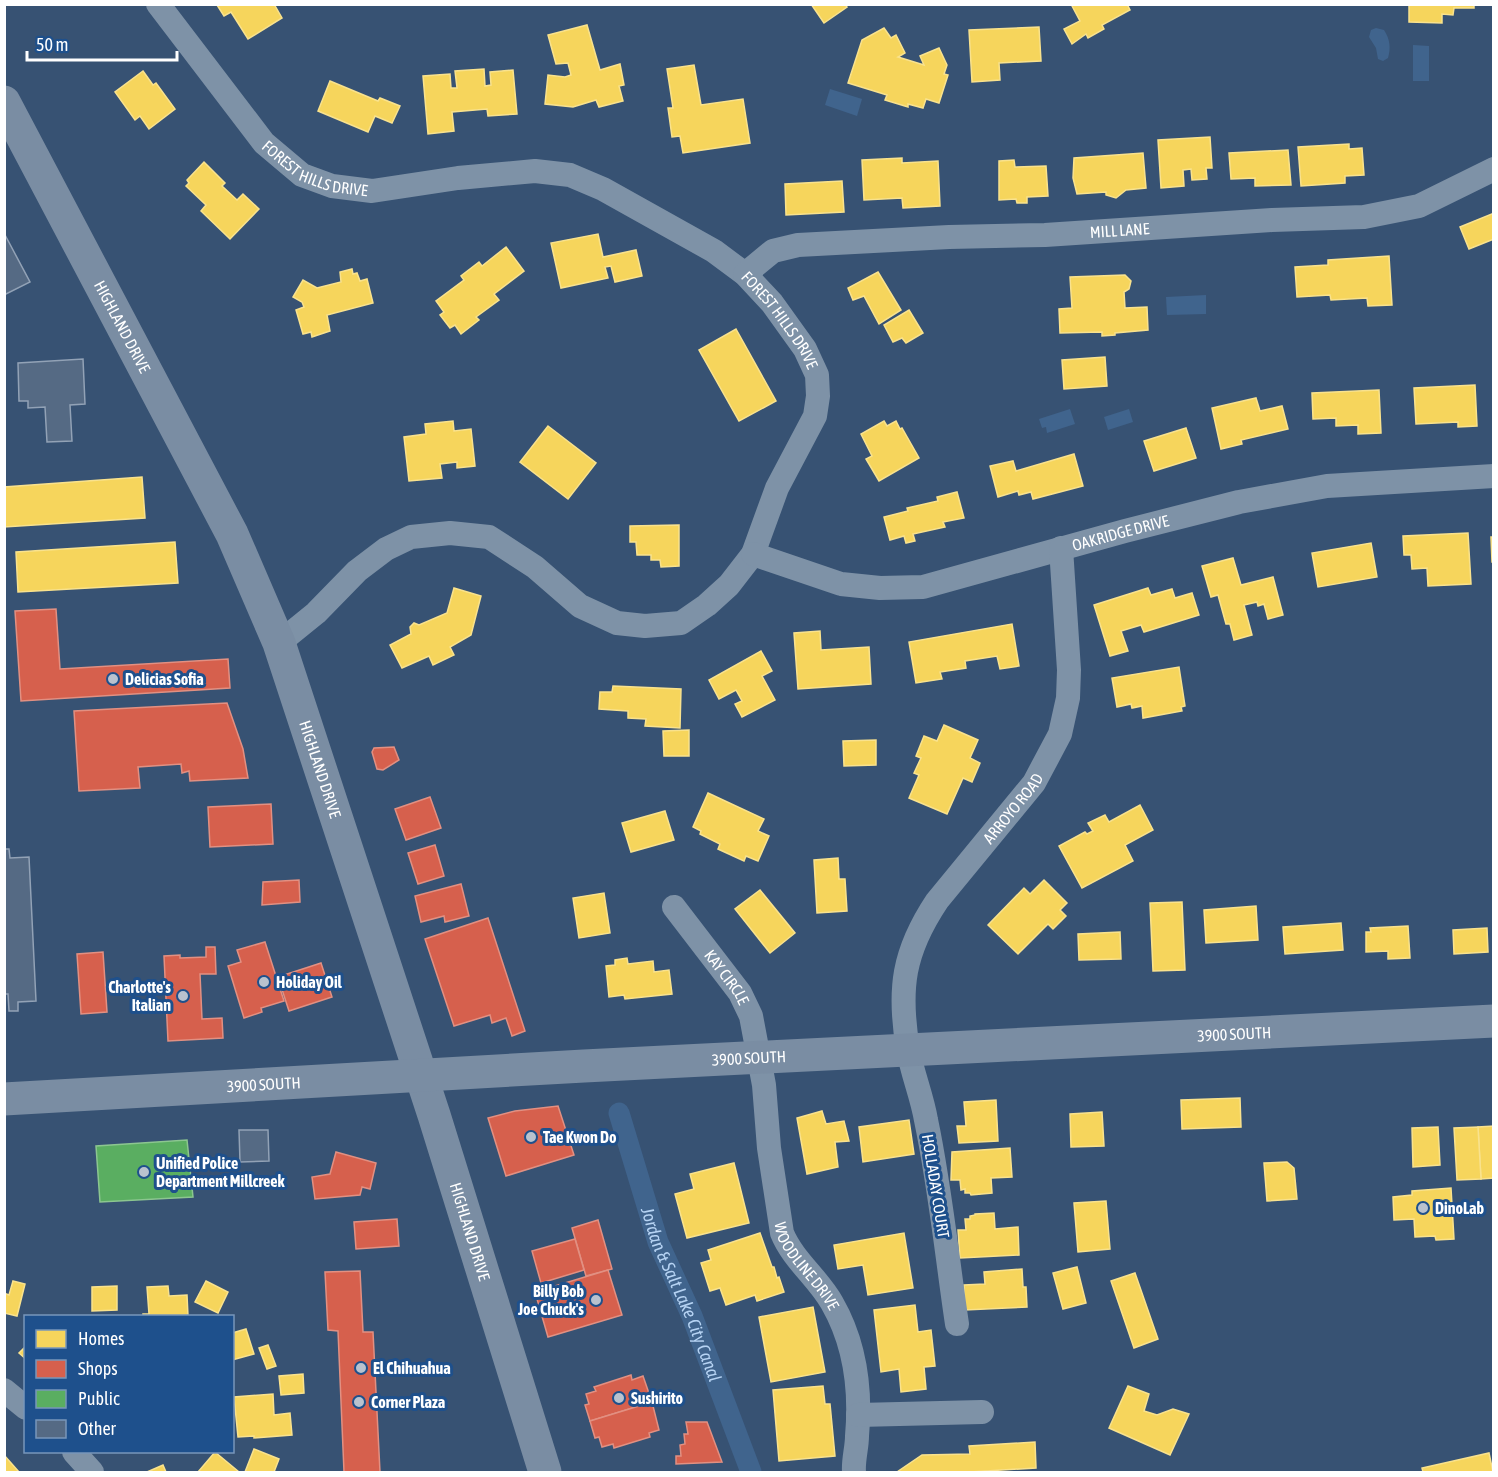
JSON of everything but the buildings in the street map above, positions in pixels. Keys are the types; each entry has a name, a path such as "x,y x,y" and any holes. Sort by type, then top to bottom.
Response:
{"main road":[{"name":"HIGHLAND DRIVE","path":"4,102 232,534 279,643 434,1115 545,1473"},
{"name":"3900 SOUTH","path":"4,1099 758,1057 1494,1021"}],"street":[{"name":"FOREST HILLS DRIVE","path":"158,4 264,143 302,175 332,186 372,191 458,178 535,171 570,175 603,189 714,251 745,274 772,303 805,349 817,375 818,396 815,416 777,488 753,554 729,585 707,605 681,623 645,626 617,623 580,606 535,567 489,537 450,533 411,537 386,549 357,571 316,613 279,643"},
{"name":"MILL LANE","path":"745,274 773,251 798,245 1045,234 1272,220 1364,218 1419,206 1494,169"},
{"name":"OAKRIDGE DRIVE","path":"753,554 841,584 880,588 923,587 1239,502 1327,486 1494,476"},
{"name":"ARROYO ROAD","path":"908,1050 904,1006 905,978 912,945 918,932 937,901 1034,783 1060,734 1068,698 1069,680 1062,548"},
{"name":"KAY CIRCLE","path":"674,907 746,1004 751,1016 758,1057"},
{"name":"HOLLADAY COURT","path":"908,1050 926,1120 957,1324"},
{"name":"WOODLINE DRIVE","path":"758,1057 764,1085 769,1148 782,1233 787,1245 832,1302 847,1334 855,1371 858,1415 854,1473"},
{"path":"4,1390 24,1406"},
{"path":"858,1415 982,1412"}],"water":[{"path":"1376,28 1384,30 1389,40 1388,58 1383,61 1378,59 1376,48 1369,37 1371,30"},
{"path":"1413,45 1429,46 1429,81 1413,81"},
{"path":"830,89 862,99 857,116 825,105"},
{"path":"1206,295 1206,314 1167,315 1166,297"},
{"path":"1070,409 1075,424 1047,433 1046,427 1042,428 1039,419"},
{"path":"1129,409 1133,422 1108,430 1104,417"}],"waterway":[{"name":"Jordan & Salt Lake City Canal","path":"619,1113 658,1242 692,1316 751,1472"}],"place":[{"name":"Delicias Sofia","path":"113,679"},
{"name":"Holiday Oil","path":"264,982"},
{"name":"Charlotte's Italian","path":"183,996"},
{"name":"Tae Kwon Do","path":"531,1137"},
{"name":"Unified Police Department Millcreek","path":"144,1172"},
{"name":"DinoLab","path":"1423,1208"},
{"name":"Billy Bob Joe Chuck's","path":"596,1300"},
{"name":"El Chihuahua","path":"361,1368"},
{"name":"Sushirito","path":"619,1398"},
{"name":"Corner Plaza","path":"359,1402"}]}
